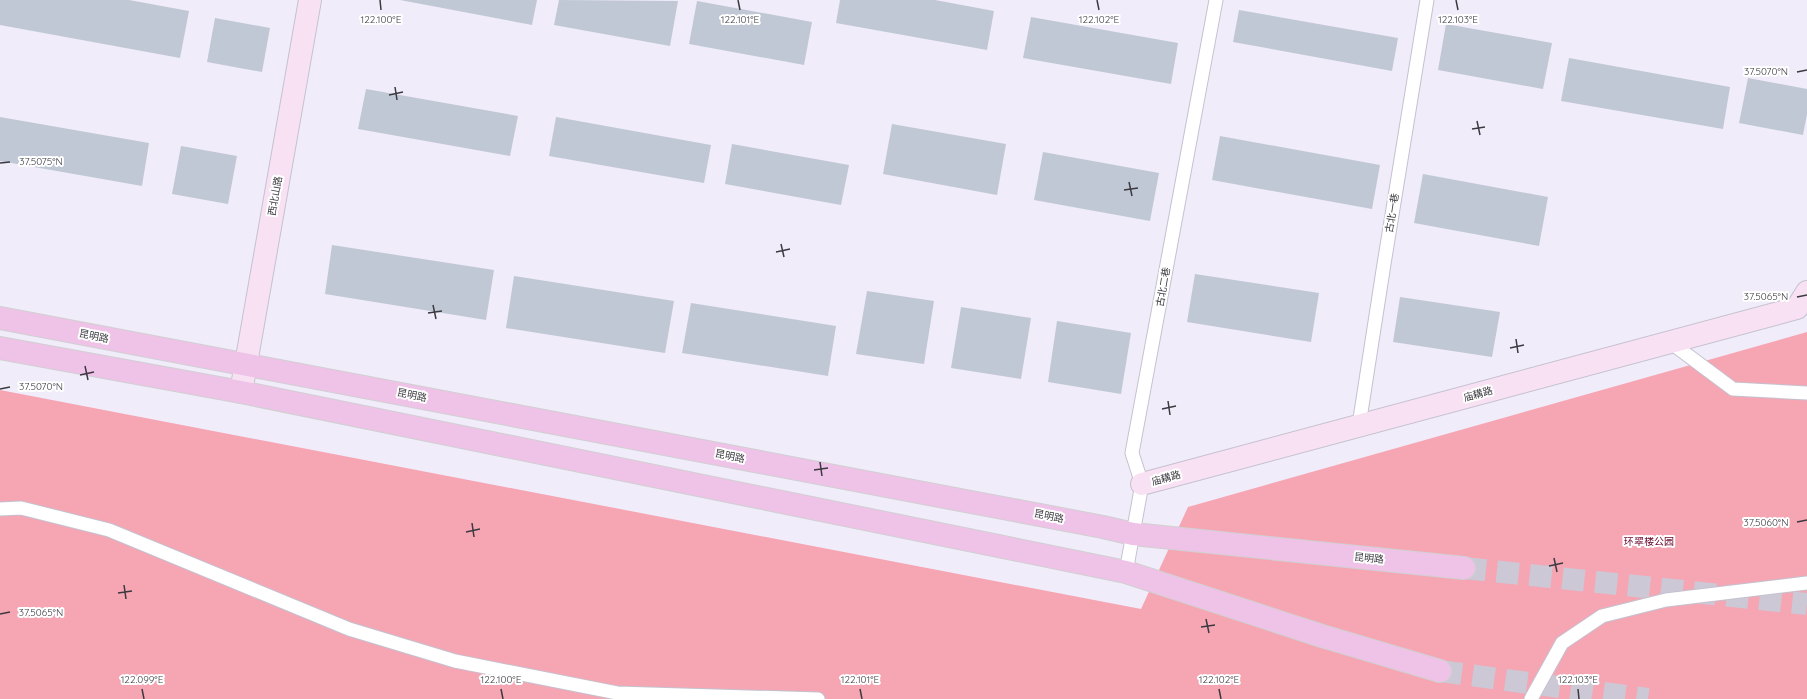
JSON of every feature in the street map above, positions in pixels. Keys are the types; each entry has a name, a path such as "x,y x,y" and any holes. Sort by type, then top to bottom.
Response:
{"main road":[{"name":"昆明路","path":"0,318 1079,522 1133,534 1464,568"},
{"path":"0,348 241,392 1126,572 1322,636 1440,671"}],"street":[{"name":"西北山路","path":"241,392 310,0"},
{"name":"庙耩路","path":"1142,484 1797,308 1807,292"}],"lane":[{"name":"古北二巷","path":"1126,572 1142,484 1132,453 1216,0"},
{"name":"古北一巷","path":"1359,426 1427,0"},
{"path":"1670,342 1733,389 1807,393"},
{"path":"0,509 21,508 109,530 349,629 455,661 617,693 818,699"},
{"path":"1531,699 1562,643 1602,616 1666,600 1807,583"}],"green space":[{"name":"环翠楼公园","path":"1807,332 1807,699 0,699 0,390 1141,609 1188,507"}],"building":[{"path":"0,0 129,0 189,11 180,58 0,25"},
{"path":"400,0 537,0 532,25"},
{"path":"559,0 678,1 670,46 554,25"},
{"path":"840,0 935,0 994,11 987,50 836,23"},
{"path":"697,1 812,22 804,65 689,44"},
{"path":"1239,10 1398,38 1392,71 1233,42"},
{"path":"1031,17 1178,43 1171,84 1023,58"},
{"path":"215,18 270,28 262,72 207,62"},
{"path":"1446,24 1552,43 1543,89 1438,70"},
{"path":"1569,58 1730,87 1723,129 1561,101"},
{"path":"1748,78 1807,89 1807,114 1803,135 1739,123"},
{"path":"366,89 518,116 510,156 358,129"},
{"path":"0,117 149,143 142,186 0,161"},
{"path":"556,117 711,145 704,183 549,156"},
{"path":"892,124 1006,144 997,195 883,174"},
{"path":"1220,136 1380,165 1372,209 1212,180"},
{"path":"732,144 849,165 841,205 725,184"},
{"path":"181,146 237,156 228,204 172,194"},
{"path":"1043,152 1159,173 1150,221 1034,200"},
{"path":"1423,174 1548,197 1539,246 1414,223"},
{"path":"332,245 494,270 486,320 325,294"},
{"path":"1195,274 1319,293 1311,342 1187,322"},
{"path":"514,276 674,301 665,353 506,328"},
{"path":"867,291 934,301 924,364 856,354"},
{"path":"1400,297 1500,312 1492,357 1393,342"},
{"path":"691,303 836,326 828,376 682,353"},
{"path":"961,307 1031,318 1021,379 951,368"},
{"path":"1057,321 1131,333 1121,394 1048,382"}],"tunnel":[{"path":"1464,568 1807,604"},
{"path":"1440,671 1648,699"}]}
